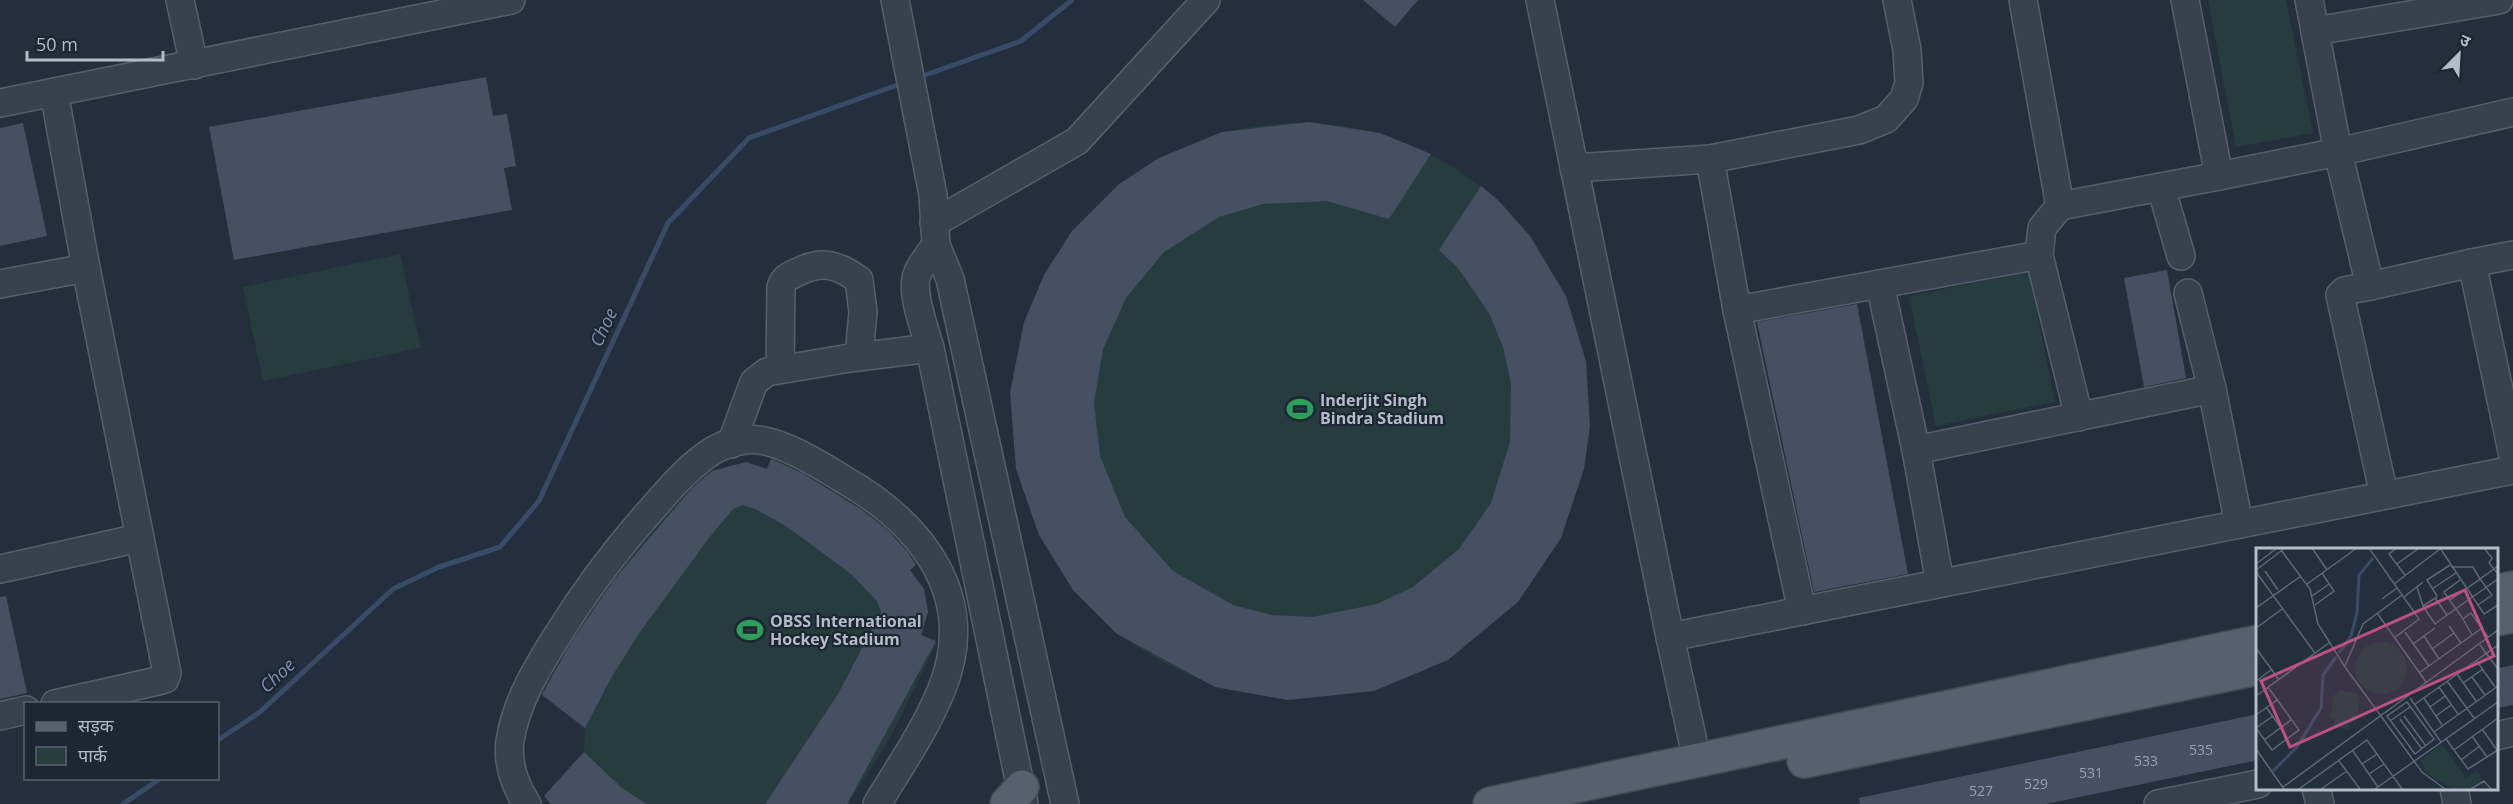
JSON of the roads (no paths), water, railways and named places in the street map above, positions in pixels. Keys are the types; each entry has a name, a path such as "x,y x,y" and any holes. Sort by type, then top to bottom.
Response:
{"main road":[{"path":"2498,592 2513,588"},
{"path":"2498,619 2513,616"},
{"path":"1490,804 2256,642"},
{"path":"1595,804 2256,668"}],"street":[{"path":"180,0 194,65"},
{"path":"0,103 511,0"},
{"path":"895,0 933,195 935,234 951,279 1065,804"},
{"path":"1018,798 997,666 930,348 916,292 916,279 935,234 1077,141 1206,0"},
{"path":"1540,0 1697,760"},
{"path":"1574,168 1710,159 1858,130 1887,119 1904,99 1909,83 1907,50 1898,0"},
{"path":"2023,0 2060,206"},
{"path":"2185,0 2219,176"},
{"path":"2308,0 2338,152 2370,286"},
{"path":"2315,31 2499,0"},
{"path":"54,92 86,268 167,673 165,679 64,702"},
{"path":"2079,417 2039,255 2042,228 2060,206 2338,152 2513,112"},
{"path":"1710,159 1737,310 1802,611"},
{"path":"2161,187 2181,256"},
{"path":"1737,310 2039,255"},
{"path":"2384,495 2340,296 2344,291 2513,255"},
{"path":"2472,263 2513,456"},
{"path":"780,368 783,280 813,264 826,264 859,280 862,312 859,357"},
{"path":"0,284 86,268"},
{"path":"1880,284 1916,450 1940,583"},
{"path":"2188,293 2212,389 2239,524"},
{"path":"731,444 754,382 767,372 780,368 930,348"},
{"path":"1916,450 2212,389"},
{"path":"527,804 513,777 510,744 513,724 538,666 588,586 627,536 680,478 715,450 748,439 771,442 862,490 896,515 921,541 942,574 954,622 948,669 941,691 877,804"},
{"path":"1670,637 2513,470"},
{"path":"0,569 140,538"},
{"path":"997,666 1035,662"},
{"path":"0,716 24,710"},
{"path":"2498,736 2513,732"},
{"path":"2158,804 2256,784"},
{"path":"2316,789 2320,804"},
{"path":"2454,789 2457,804"}],"waterway":[{"name":"Choe","path":"917,78 1021,41 1072,0"},
{"name":"Choe","path":"219,739 260,712 393,589 439,567 500,547 539,501 668,223 749,138 903,83"},
{"name":"Choe","path":"123,804 158,780"}],"place":[{"name":"Inderjit Singh Bindra Stadium","path":"1300,409"},
{"name":"OBSS International Hockey Stadium","path":"750,630"}]}
